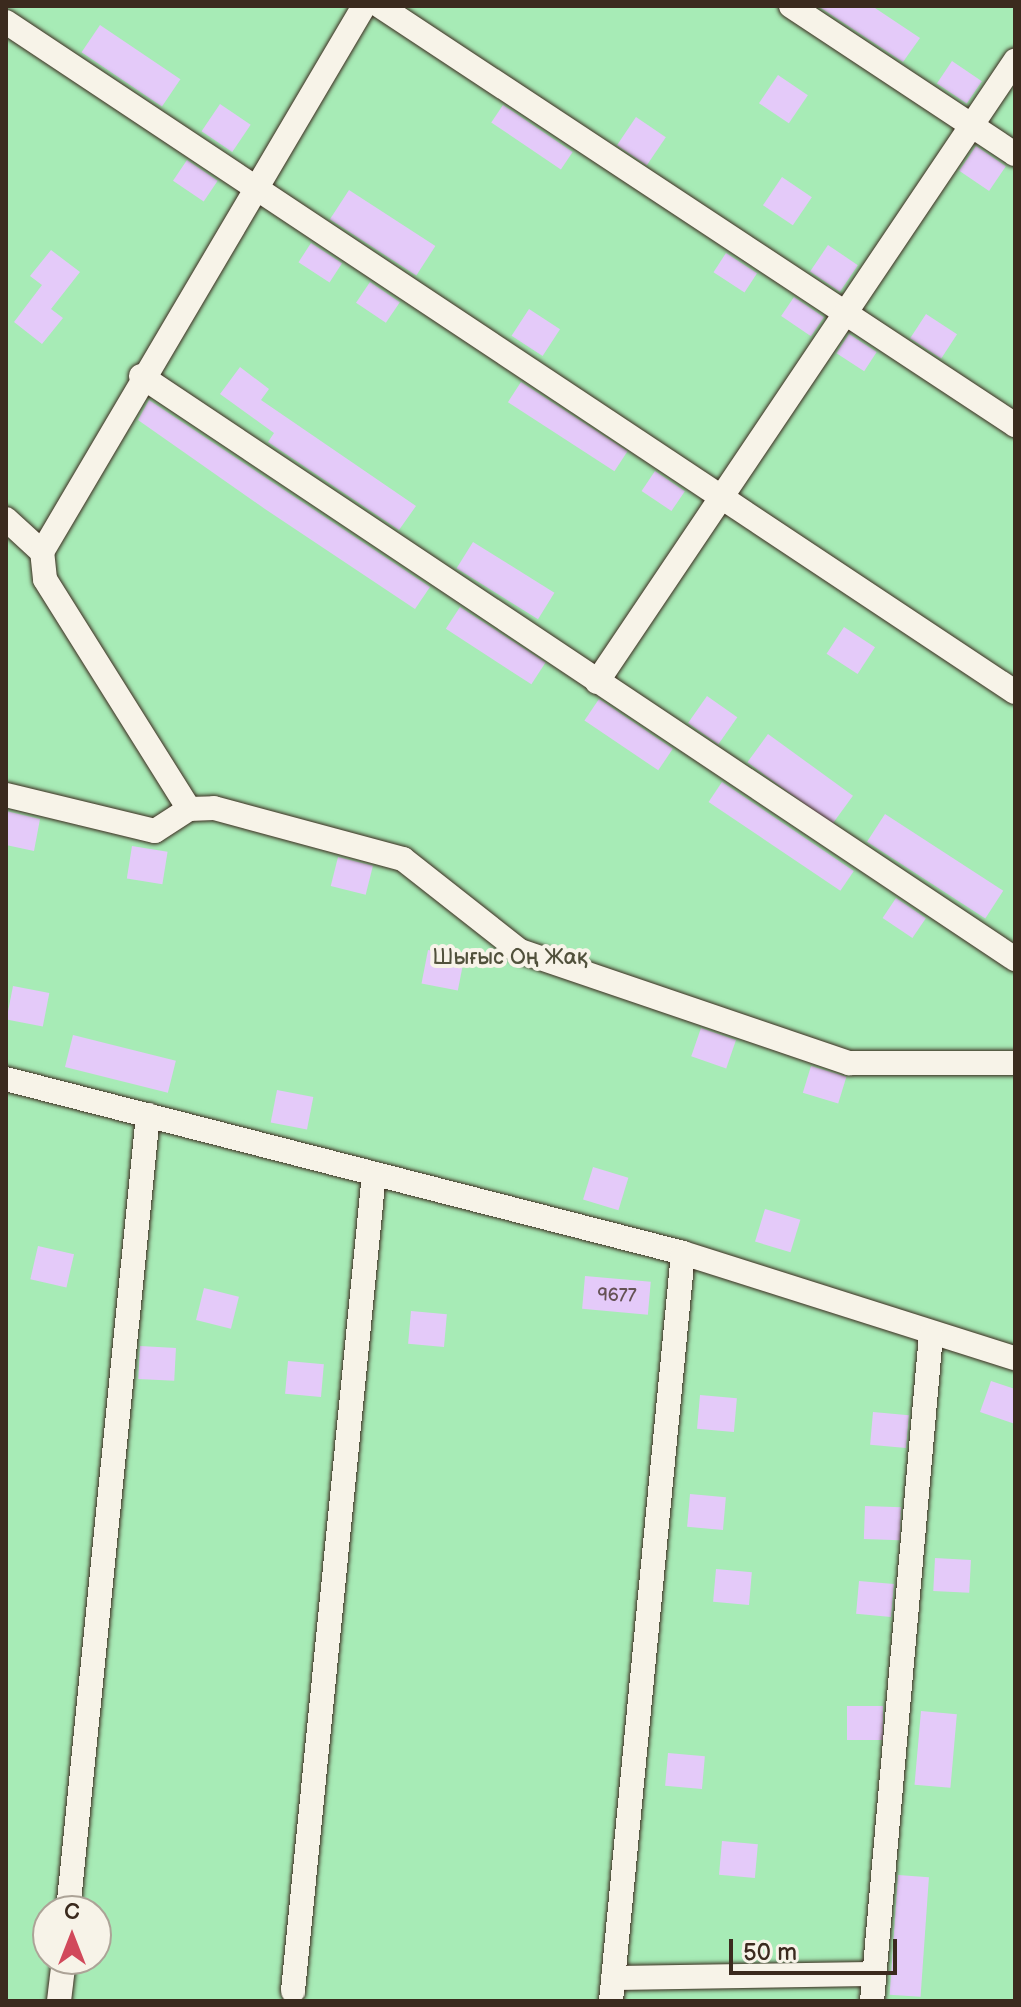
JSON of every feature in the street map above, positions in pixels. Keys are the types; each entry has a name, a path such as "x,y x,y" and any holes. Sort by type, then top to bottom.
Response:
{"street":[{"path":"189,809 45,579 42,552 141,376 364,6"},
{"path":"380,6 1015,425"},
{"path":"791,6 1015,154"},
{"path":"6,22 1015,692"},
{"path":"597,682 1015,61"},
{"path":"141,376 1015,959"},
{"path":"7,522 42,552"},
{"path":"6,795 155,831 189,809 214,808 403,859 520,951 849,1063 1015,1063"},
{"path":"6,1079 683,1253 931,1335 1015,1358"},
{"path":"70,1895 148,1115"},
{"path":"293,1991 374,1174"},
{"path":"683,1253 612,1990 873,1974"},
{"path":"872,2001 931,1335"},
{"path":"59,2001 62,1975"}],"green space":[{"name":"Шығыс Оң Жақ","path":"6,6 1015,6 1015,2001 6,2001"}],"building":[{"path":"818,6 872,6 920,38 903,62"},
{"path":"100,25 180,79 162,107 82,52"},
{"path":"952,61 982,81 967,104 937,83"},
{"path":"778,75 808,95 789,123 759,103"},
{"path":"220,104 251,125 232,152 202,131"},
{"path":"503,105 573,152 561,169 491,122"},
{"path":"636,117 666,137 647,165 617,145"},
{"path":"976,146 1006,166 989,191 959,171"},
{"path":"187,160 218,181 204,201 173,181"},
{"path":"782,177 812,197 793,225 763,205"},
{"path":"349,190 435,246 416,275 330,219"},
{"path":"311,243 342,263 330,282 298,262"},
{"path":"828,245 858,265 840,292 810,272"},
{"path":"51,250 80,272 51,309 63,318 42,344 14,322 42,285 30,276"},
{"path":"726,253 757,273 745,292 713,272"},
{"path":"370,282 400,302 386,323 356,303"},
{"path":"794,297 824,317 811,336 781,316"},
{"path":"529,309 560,329 543,356 512,336"},
{"path":"926,314 957,334 941,358 910,338"},
{"path":"849,334 877,352 864,371 836,353"},
{"path":"240,367 269,389 261,400 416,506 399,530 268,442 274,433 220,394"},
{"path":"521,382 628,451 614,471 508,402"},
{"path":"149,400 430,587 415,609 138,420"},
{"path":"655,471 685,491 671,511 642,491"},
{"path":"473,542 554,593 538,619 457,568"},
{"path":"460,607 546,663 531,684 446,629"},
{"path":"844,627 875,647 858,674 827,654"},
{"path":"707,696 737,717 718,744 688,723"},
{"path":"599,699 673,749 658,770 584,721"},
{"path":"768,734 853,796 832,824 747,762"},
{"path":"722,782 854,871 840,891 709,802"},
{"path":"6,811 40,819 34,851 6,845"},
{"path":"885,814 1003,891 985,918 867,842"},
{"path":"132,846 168,852 162,884 127,879"},
{"path":"338,857 373,866 366,895 331,886"},
{"path":"896,898 926,918 912,938 883,918"},
{"path":"428,950 464,957 458,990 422,983"},
{"path":"13,986 49,993 43,1026 7,1019"},
{"path":"701,1028 736,1040 726,1068 691,1056"},
{"path":"73,1035 176,1061 168,1093 65,1067"},
{"path":"811,1066 846,1077 838,1104 803,1093"},
{"path":"277,1090 313,1097 307,1129 271,1122"},
{"path":"593,1167 628,1178 618,1210 583,1200"},
{"path":"765,1209 800,1220 790,1252 755,1242"},
{"path":"38,1246 74,1254 66,1287 30,1279"},
{"path":"585,1276 651,1282 648,1315 582,1309"},
{"path":"204,1288 239,1297 231,1329 196,1320"},
{"path":"411,1311 447,1314 444,1347 408,1344"},
{"path":"140,1346 176,1348 174,1381 138,1379"},
{"path":"288,1361 324,1364 321,1397 285,1394"},
{"path":"991,1381 1015,1389 1015,1424 980,1412"},
{"path":"700,1395 737,1398 734,1432 697,1429"},
{"path":"873,1412 909,1415 906,1448 870,1445"},
{"path":"690,1494 726,1497 723,1530 687,1527"},
{"path":"865,1506 901,1507 900,1540 864,1539"},
{"path":"935,1558 971,1560 969,1593 933,1591"},
{"path":"716,1569 752,1572 749,1605 713,1602"},
{"path":"859,1581 894,1584 891,1617 856,1614"},
{"path":"847,1706 883,1706 883,1740 847,1740"},
{"path":"921,1711 957,1714 950,1788 915,1785"},
{"path":"668,1753 705,1756 702,1789 665,1786"},
{"path":"722,1841 758,1844 755,1878 719,1875"},
{"path":"898,1875 929,1877 921,1997 890,1995"}]}
